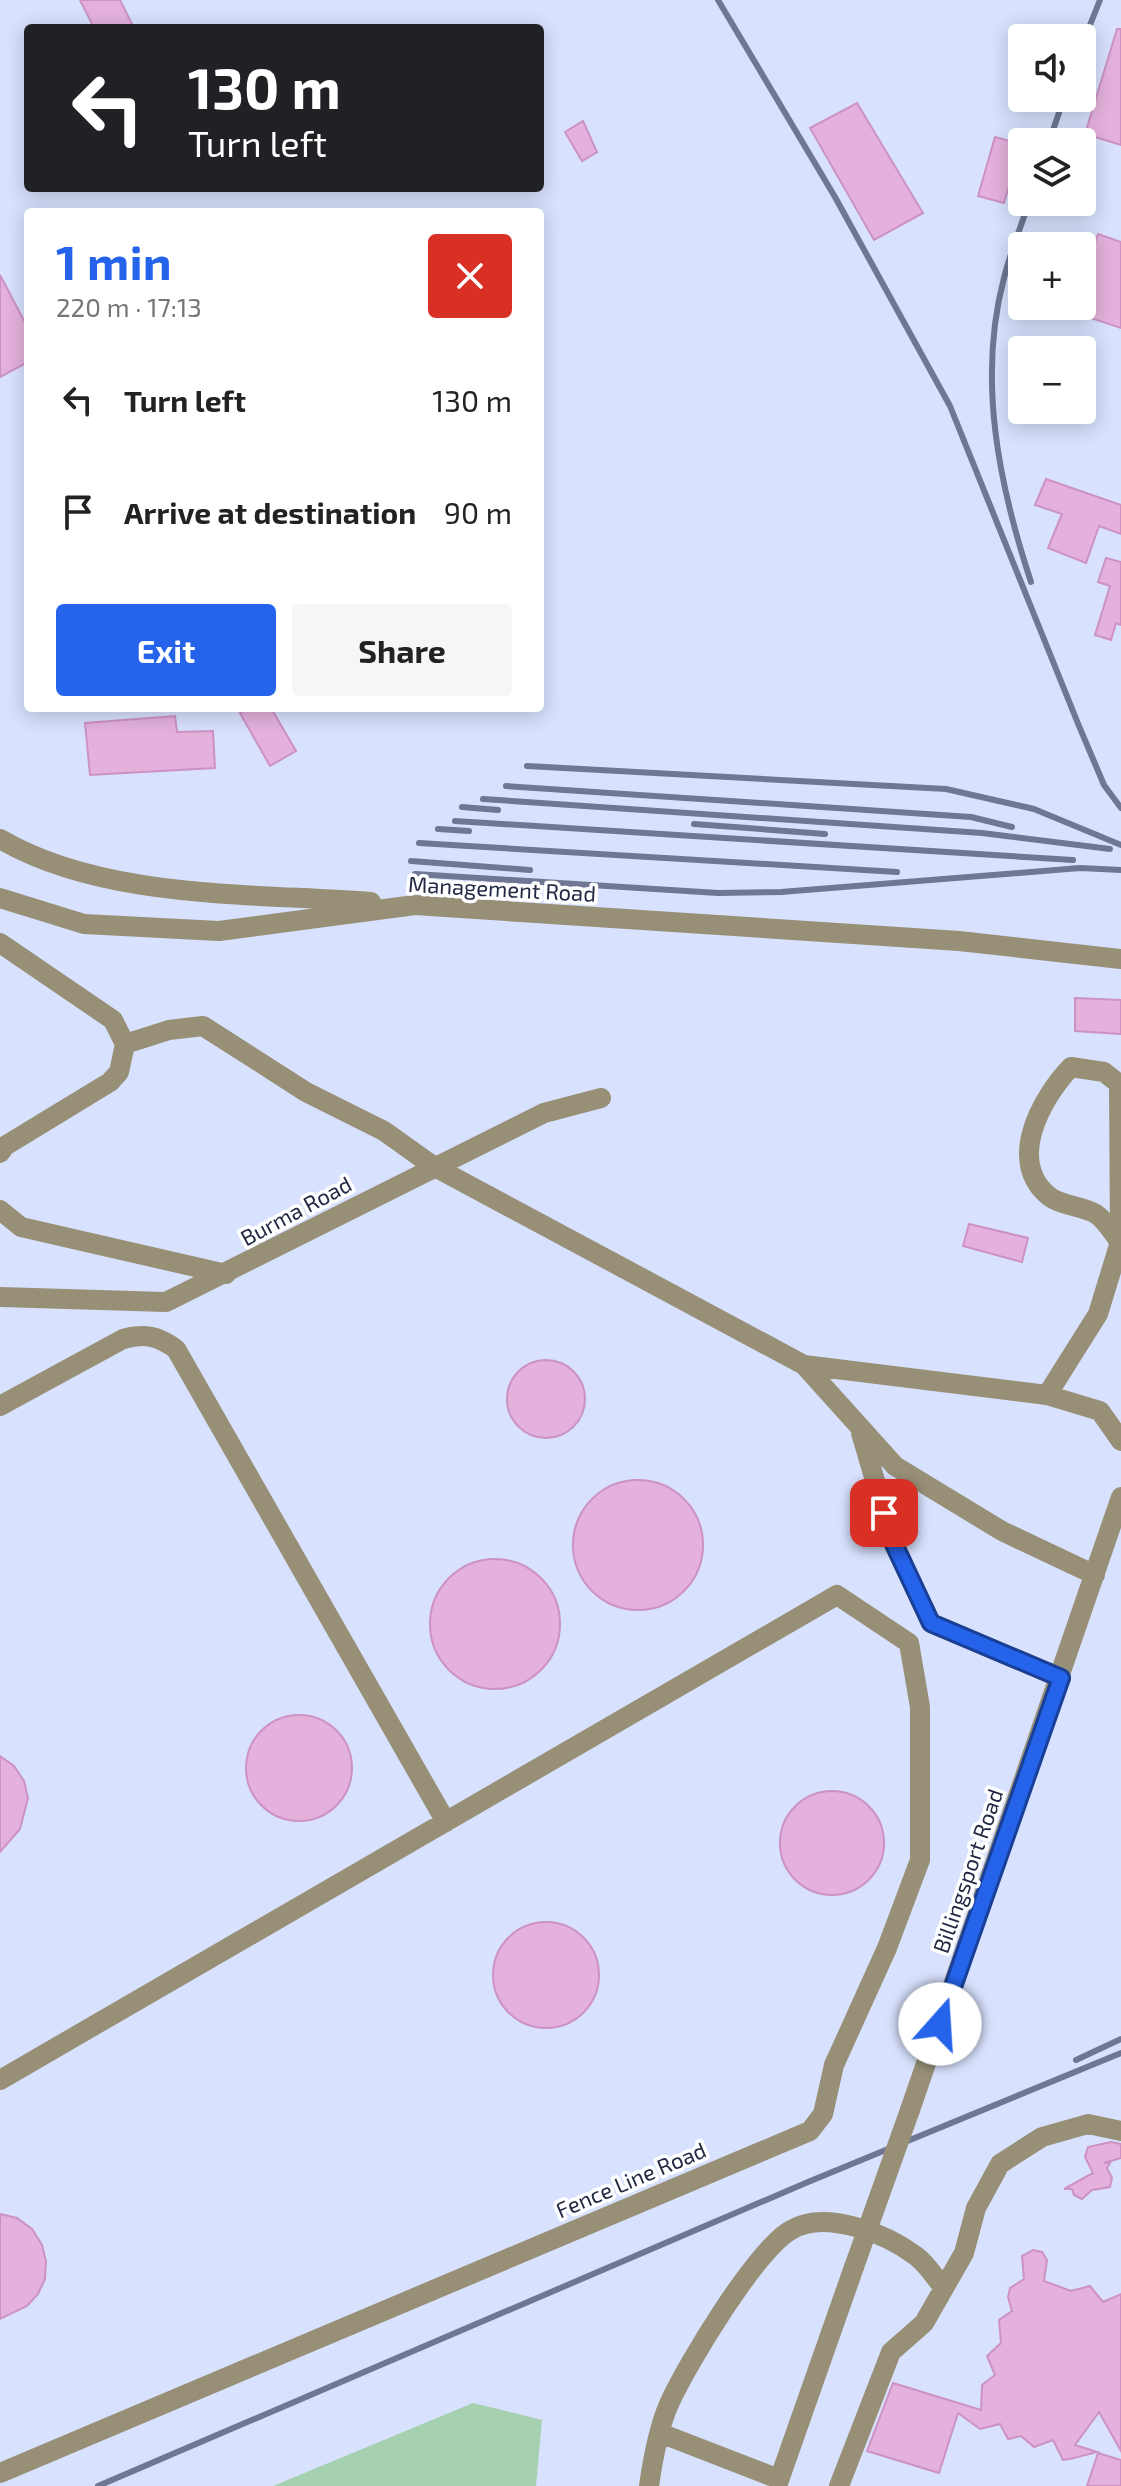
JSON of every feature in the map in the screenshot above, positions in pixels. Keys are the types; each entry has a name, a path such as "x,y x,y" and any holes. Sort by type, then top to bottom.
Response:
{"street":[{"path":"0,839 44,862 127,884 415,905"},
{"name":"Management Road","path":"0,898 84,924 219,931 415,905 959,941 1117,960"},
{"path":"0,943 113,1020 125,1044 119,1072 110,1082 65,1113 5,1146 0,1153"},
{"path":"125,1044 169,1030 203,1026 306,1092 384,1131 433,1166 804,1365 895,1466 1002,1531 1095,1575"},
{"path":"1047,1395 1098,1314 1120,1242 1119,1084 1104,1072 1071,1067 1035,1116 1030,1162 1051,1198 1097,1215 1120,1242"},
{"name":"Burma Road","path":"0,1297 166,1302 544,1113 601,1098"},
{"path":"0,1210 21,1227 226,1274"},
{"path":"0,1406 123,1339 143,1334 162,1339 176,1349 446,1822 0,2080"},
{"path":"804,1365 1047,1395 1100,1411 1121,1441"},
{"path":"859,1426 893,1542 931,1623 1061,1678"},
{"name":"Billingsport Road","path":"778,2482 1061,1678 1121,1497"},
{"name":"Fence Line Road","path":"0,2473 810,2131 823,2114 834,2065 887,1948 920,1860 920,1707 909,1643 837,1595 446,1822"},
{"path":"839,2486 891,2352 924,2323 964,2253 976,2208 1000,2164 1042,2137 1088,2124 1121,2131"},
{"path":"649,2486 669,2404 708,2338 763,2256 790,2230 816,2221 841,2224 886,2239 918,2258 944,2288"},
{"path":"660,2433 778,2482"}],"green space":[{"path":"473,2403 542,2420 536,2486 273,2486"}],"building":[{"path":"80,0 120,0 132,24 92,24"},
{"path":"1117,29 1121,29 1121,145 1096,137 1096,128 1087,128 1092,112 1096,112 1096,98"},
{"path":"857,103 923,213 874,240 810,128"},
{"path":"583,121 597,152 582,161 565,132"},
{"path":"995,137 1008,140 1008,189 1004,203 978,196"},
{"path":"1098,234 1121,242 1121,328 1096,320"},
{"path":"0,275 24,320 24,364 0,377"},
{"path":"1046,479 1121,505 1121,534 1099,526 1086,563 1048,548 1062,514 1035,505"},
{"path":"1106,558 1121,562 1121,625 1116,623 1111,640 1095,635 1110,586 1098,582"},
{"path":"273,712 296,751 270,766 240,713"},
{"path":"175,716 177,732 213,731 215,768 90,775 85,723"},
{"path":"1075,998 1121,1000 1121,1034 1075,1031"},
{"path":"969,1224 1028,1238 1022,1262 963,1246"},
{"path":"546,1360 561,1363 573,1372 582,1384 585,1399 582,1414 573,1426 561,1435 546,1438 531,1435 519,1426 510,1414 507,1399 510,1384 519,1372 531,1363"},
{"path":"638,1480 663,1485 684,1499 698,1520 703,1545 698,1570 684,1591 663,1605 638,1610 613,1605 592,1591 578,1570 573,1545 578,1520 592,1499 613,1485"},
{"path":"495,1559 520,1564 541,1578 555,1599 560,1624 555,1649 541,1670 520,1684 495,1689 470,1684 449,1670 435,1649 430,1624 435,1599 449,1578 470,1564"},
{"path":"299,1715 319,1719 336,1731 348,1748 352,1768 348,1788 336,1805 319,1817 299,1821 279,1817 262,1805 250,1788 246,1768 250,1748 262,1731 279,1719"},
{"path":"0,1756 14,1766 24,1781 28,1798 20,1829 0,1852"},
{"path":"832,1791 852,1795 869,1806 880,1823 884,1843 880,1863 869,1880 852,1891 832,1895 812,1891 795,1880 784,1863 780,1843 784,1823 795,1806 812,1795"},
{"path":"546,1922 566,1926 583,1938 595,1955 599,1975 595,1995 583,2012 566,2024 546,2028 526,2024 509,2012 497,1995 493,1975 497,1955 509,1938 526,1926"},
{"path":"1111,2142 1121,2144 1121,2158 1104,2163 1110,2163 1107,2168 1112,2178 1110,2187 1092,2190 1082,2199 1074,2195 1072,2189 1064,2189 1093,2173 1085,2157 1088,2147"},
{"path":"0,2214 17,2218 32,2229 42,2245 46,2261 45,2279 38,2294 27,2306 0,2319"},
{"path":"1033,2250 1042,2252 1047,2260 1044,2281 1071,2291 1090,2286 1103,2302 1121,2294 1121,2451 1099,2412 1075,2445 1097,2452 1070,2459 1063,2460 1053,2440 1034,2447 1021,2436 1008,2439 1000,2424 980,2429 958,2413 939,2473 867,2451 893,2383 981,2410 982,2385 995,2375 987,2356 1001,2343 999,2320 1012,2311 1008,2297 1010,2288 1024,2279 1022,2256"},
{"path":"1098,2453 1121,2460 1121,2486 1087,2486"}],"railway":[{"path":"718,0 835,197 950,406 1104,785 1121,808"},
{"path":"1090,24 1100,0"},
{"path":"1054,128 1059,112"},
{"path":"1024,216 1006,269 996,316 992,393 1001,470 1031,582"},
{"path":"527,766 946,789 1034,809 1121,845"},
{"path":"506,786 971,817 1012,827"},
{"path":"483,799 982,833 1110,849"},
{"path":"462,807 498,810"},
{"path":"455,821 1073,860"},
{"path":"694,824 825,834"},
{"path":"438,829 469,831"},
{"path":"419,843 897,872"},
{"path":"411,861 530,870"},
{"path":"415,874 718,893 781,892 1080,868 1121,870"},
{"path":"1076,2060 1121,2039"},
{"path":"98,2486 808,2182 1121,2053"}],"route":[{"path":"884,1513 893,1542 931,1623 1061,1678 940,2024"}]}
